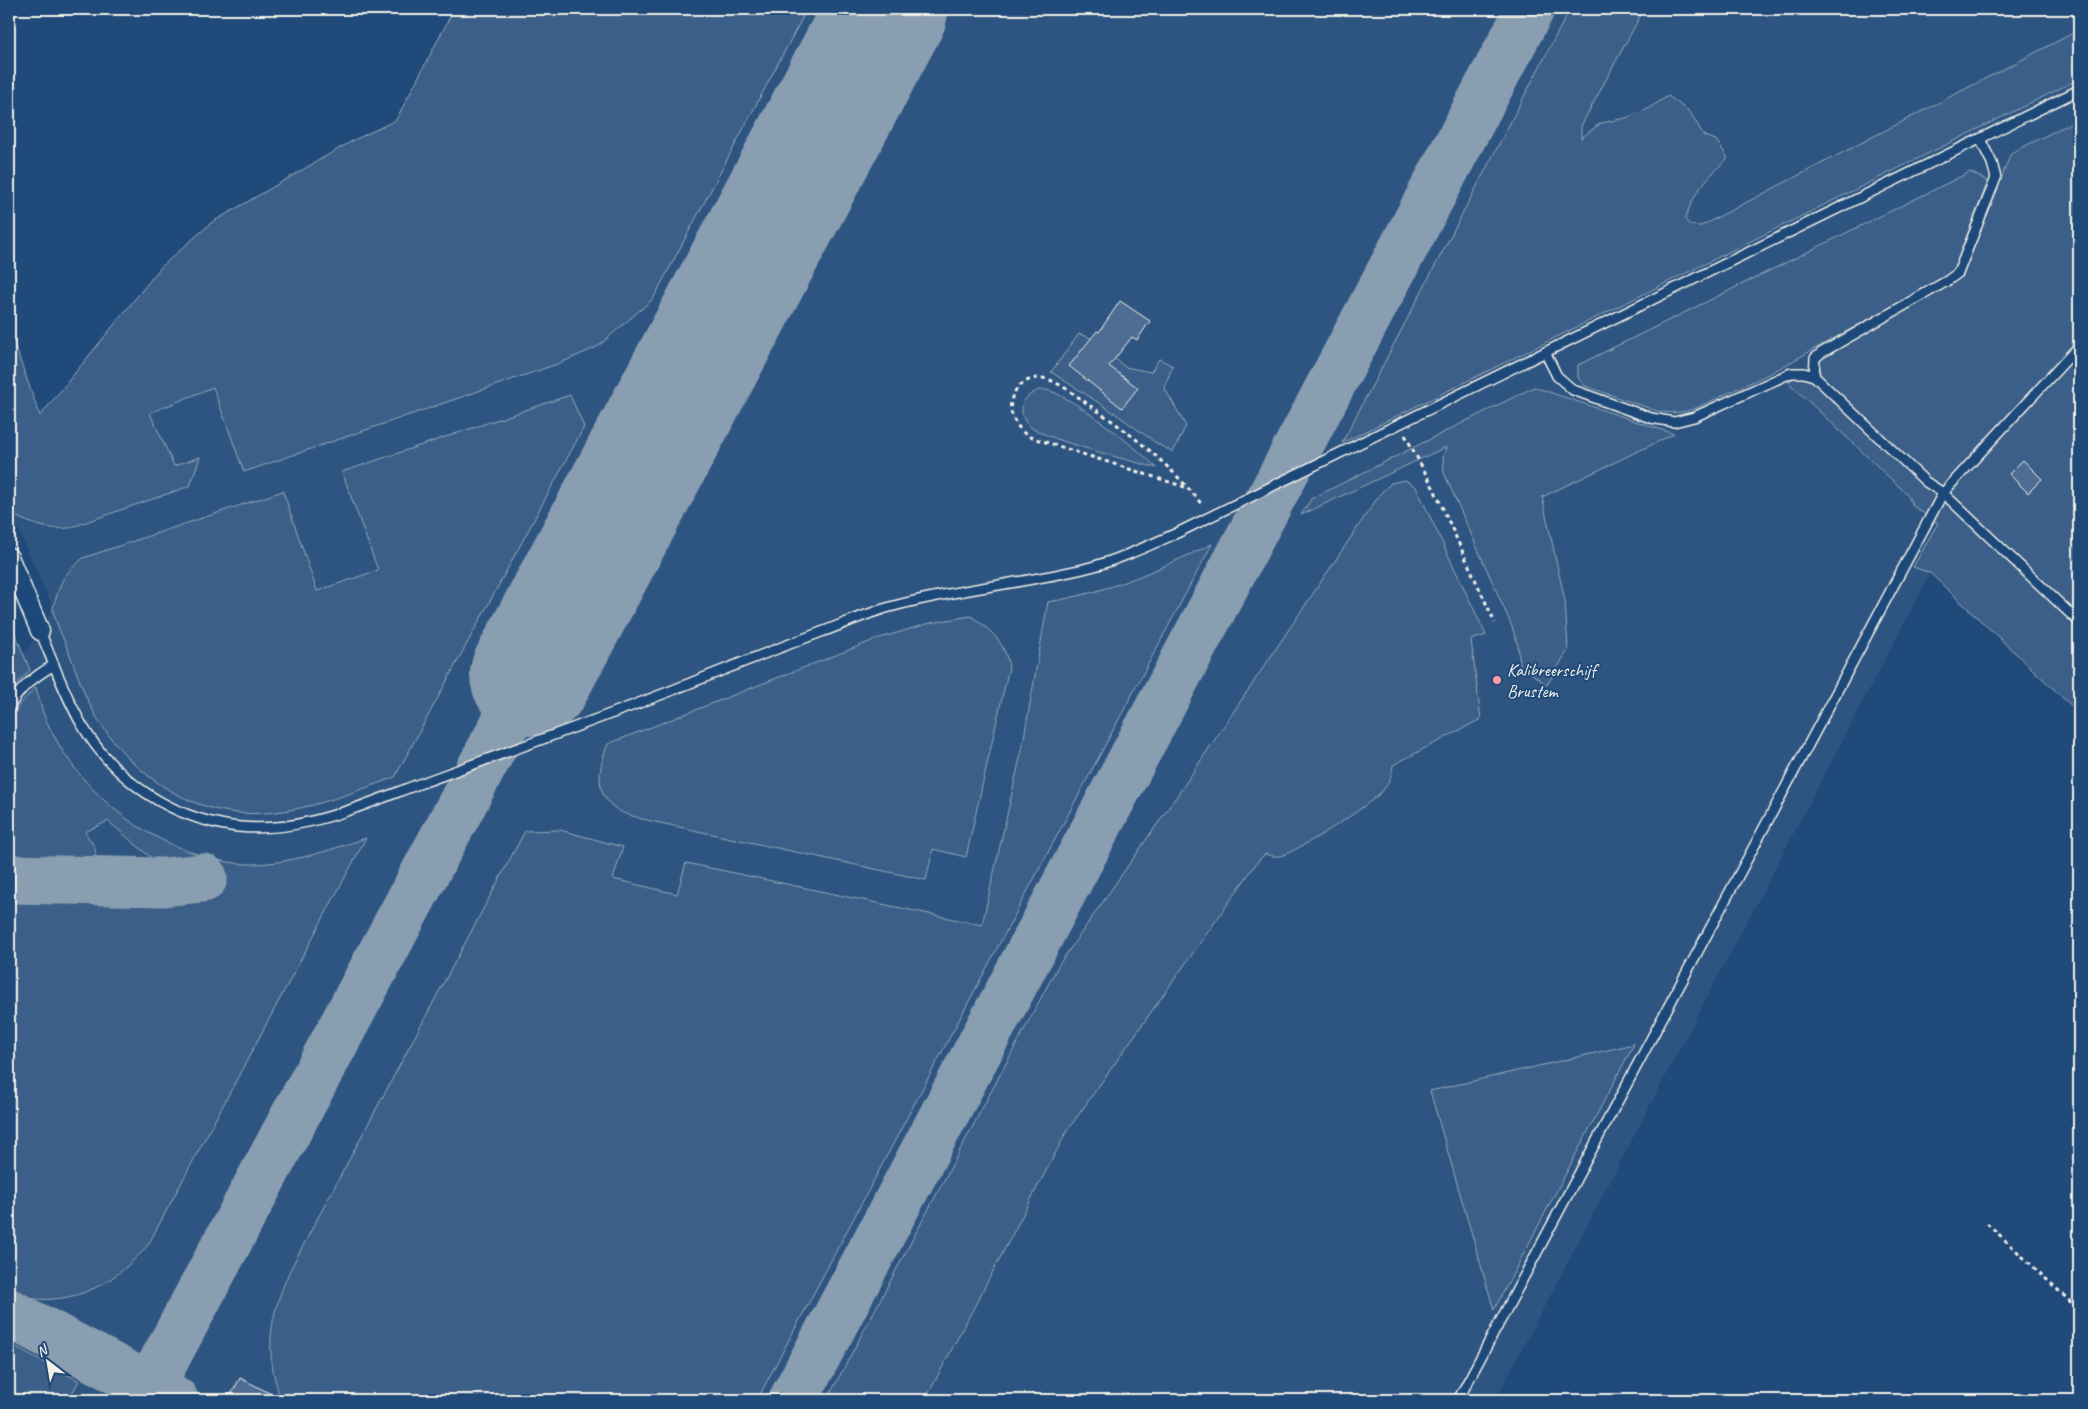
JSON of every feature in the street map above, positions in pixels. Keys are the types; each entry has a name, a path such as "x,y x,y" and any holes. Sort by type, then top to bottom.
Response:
{"street":[{"path":"9,557 40,631"}],"lane":[{"path":"40,631 81,723 95,744 124,777 146,794 204,820 247,828 278,828 306,823 364,804 656,697 773,650 890,607 1064,573 1105,563 1150,545 1211,517 2079,90"},
{"path":"1814,376 1815,358 1821,353 1958,273 1996,178 1992,163 1980,139"},
{"path":"1458,1400 1943,493 2079,346"},
{"path":"1545,352 1557,376 1573,390 1651,418 1674,422 1694,417 1791,373 1804,373 1814,376 1926,482 1943,493 2079,622"},
{"path":"9,708 13,699 32,678 54,665"}],"path":[{"path":"1185,487 1027,436 1015,424 1010,410 1014,390 1024,382 1036,378 1049,379 1110,420 1152,452 1185,487 1211,517"},
{"path":"1399,424 1434,489 1495,623"},
{"path":"1987,1223 2079,1310"}],"shaded area":[{"path":"454,9 2079,9 2079,713 1930,574 1495,1400 9,1400 9,680 53,608 9,508 40,417 161,267 211,223 352,141 396,120"},
{"path":"454,9 807,9 653,299 597,347 560,363 244,472 213,387 150,413 174,466 200,457 190,486 69,528 46,527 12,515 9,508 9,329 40,416 161,267 211,223 352,141 396,120"},
{"path":"1570,9 1644,9 1581,126 1581,138 1601,123 1626,118 1646,110 1668,96 1690,112 1704,136 1716,140 1728,158 1708,179 1693,200 1685,219 1690,225 1701,226 2079,30 2079,79 1342,443"},
{"path":"2079,119 2079,713 1930,573 1913,567 1938,523 1913,506 1907,494 1788,382 1820,359 1963,276 2011,153"},
{"path":"1970,172 1988,181 1953,271 1771,373 1696,408 1672,413 1657,411 1585,386 1578,378 1578,365"},
{"path":"1079,334 1091,338 1125,367 1151,372 1159,359 1173,366 1164,387 1186,426 1173,452 1159,445 1116,414 1051,372"},
{"path":"1534,387 1674,434 1542,497 1565,601 1568,650 1547,685 1520,665 1518,646 1511,624 1444,473 1443,459 1446,447 1301,515 1311,499"},
{"path":"1039,390 1056,394 1087,412 1136,449 1157,468 1069,443 1051,437 1029,426 1023,416 1022,405 1027,397"},
{"path":"570,395 584,427 395,777 314,805 272,813 250,814 229,812 208,807 170,791 137,766 109,735 97,718 85,695 57,625 53,609 63,579 83,558 283,491 317,591 378,570 342,472"},
{"path":"1405,480 1416,487 1486,635 1471,640 1481,719 1393,765 1388,784 1384,789 1365,806 1334,827 1289,852 1280,856 1265,854 1258,861 1067,1131 925,1400 827,1400 1058,966 1181,790 1380,494 1391,483"},
{"path":"1212,544 757,1400 281,1400 272,1365 271,1334 277,1304 290,1270 525,831 560,830 623,847 613,879 677,894 686,863 982,925 1022,749 1048,602 1092,592 1132,579"},
{"path":"971,616 996,637 1004,650 1009,667 966,857 933,849 926,880 642,819 619,811 609,803 604,795 600,779 602,761 608,744 877,639 930,623"},
{"path":"9,619 30,670 9,692"},
{"path":"36,687 44,716 58,743 72,765 89,785 127,819 172,845 197,854 233,863 260,864 291,860 366,838 148,1245 118,1273 103,1284 86,1292 50,1299 30,1299 9,1295 9,897 172,900 210,897 222,891 208,863 168,872 108,821 85,832 96,854 91,861 85,864 9,861 9,725 19,705"},
{"path":"1634,1044 1494,1310 1430,1091"},
{"path":"9,1343 79,1381 68,1400 9,1400"}],"building":[{"path":"1120,301 1150,321 1137,340 1132,337 1109,366 1138,388 1122,408 1069,366 1097,331 1099,332"},
{"path":"2023,460 2042,479 2028,493 2009,474"},
{"path":"240,1378 246,1381 283,1400 228,1400"}],"taxiway":[{"path":"793,1400 1530,9"},
{"path":"143,1400 531,675"},
{"path":"9,879 164,882 203,878"},
{"path":"9,1313 174,1400"}],"runway":[{"path":"531,675 887,9"}],"place":[{"name":"Kalibreerschijf Brustem","path":"1497,680"}]}
